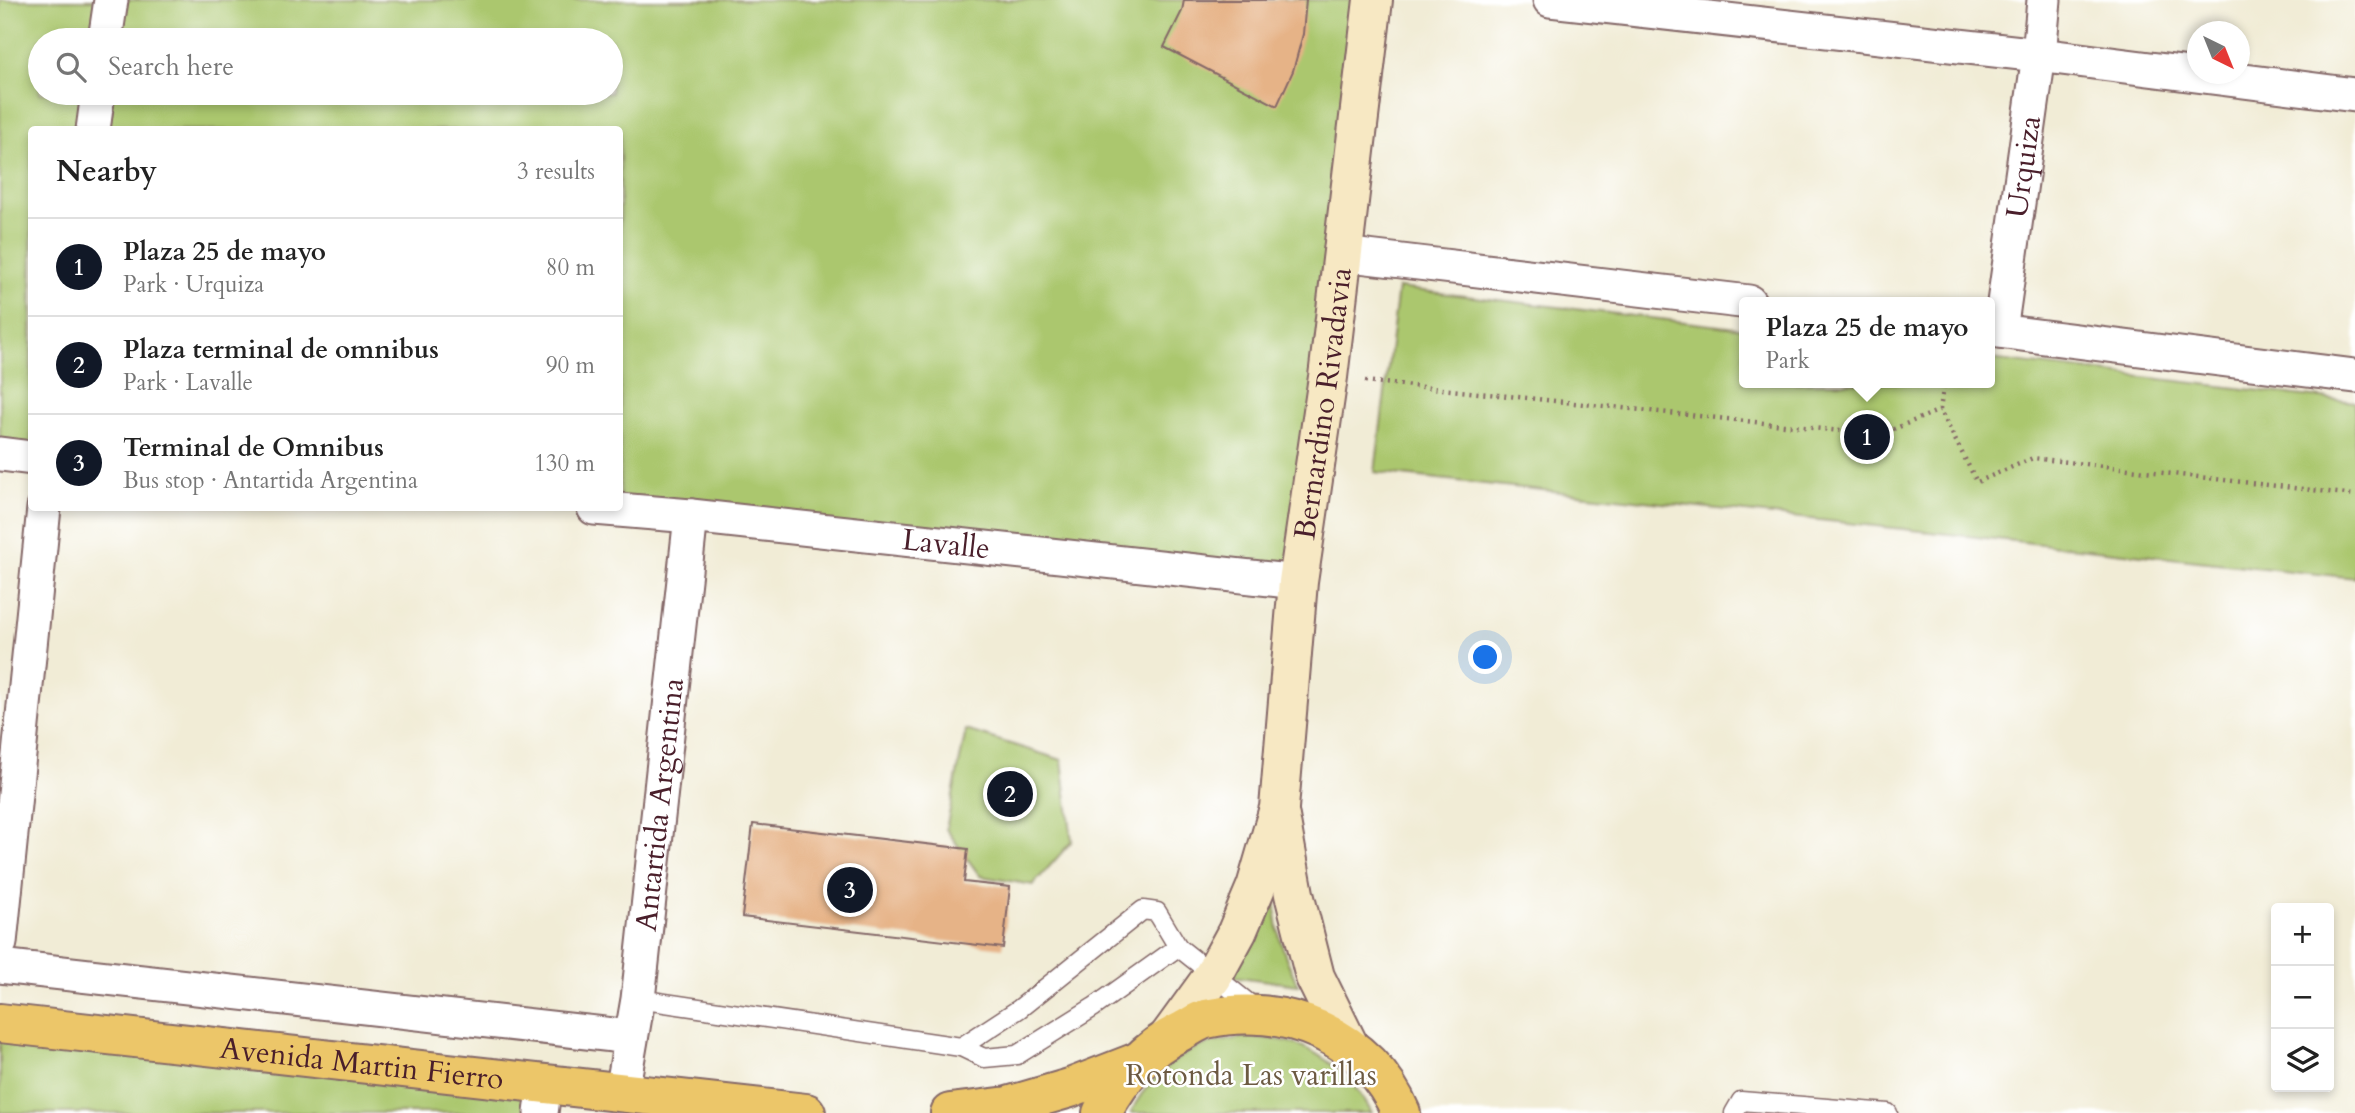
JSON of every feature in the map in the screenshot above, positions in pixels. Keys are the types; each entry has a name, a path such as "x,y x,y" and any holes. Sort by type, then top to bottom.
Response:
{"highway":[{"path":"1102,1113 1115,1089 1137,1062 1168,1038 1204,1020 1265,1015 1295,1020 1314,1027 1349,1046 1386,1086 1401,1112"},
{"name":"Avenida Martin Fierro","path":"0,1023 543,1098 622,1092 806,1113"},
{"path":"950,1113 1008,1105 1070,1088 1137,1062"}],"main road":[{"name":"Bernardino Rivadavia","path":"1168,1038 1213,976 1237,932 1256,887 1279,808 1298,582 1328,377 1373,0"},
{"name":"Bernardino Rivadavia","path":"1279,808 1294,894 1314,976 1349,1046"}],"street":[{"path":"107,28 111,0"},
{"path":"1550,0 2039,55 2355,95"},
{"name":"Urquiza","path":"1995,331 2039,55 2044,0"},
{"path":"94,126 96,105"},
{"path":"1342,254 1739,301"},
{"path":"1995,331 2355,376"},
{"path":"0,454 28,458"},
{"name":"Lavalle","path":"623,510 1298,582"},
{"path":"0,943 44,511"},
{"name":"Antartida Argentina","path":"622,1092 638,999 691,516"},
{"path":"0,966 631,1037"}],"lane":[{"path":"961,1047 1020,1009 1143,910 1157,912 1178,947 1265,1015"},
{"path":"638,999 961,1047 984,1058 1017,1055 1094,1007 1178,947"},
{"path":"1734,1113 1741,1101 1888,1113"}],"path":[{"path":"1328,377 1879,435 1940,410"},
{"path":"1943,388 1940,410 1977,482 2033,457 2355,495"}],"green space":[{"path":"0,0 1373,0 1298,582 564,511 623,511 623,126 28,126 28,458 0,454"},
{"path":"1398,288 1739,328 1739,388 1995,388 1995,360 2355,402 2355,578 1375,472"},
{"path":"966,730 1062,760 1072,841 1033,885 980,876 946,829"},
{"path":"1275,893 1280,940 1298,985 1231,976"},
{"path":"0,1035 532,1091 529,1113 0,1113"},
{"name":"Rotonda Las varillas","path":"1245,1037 1284,1041 1315,1053 1348,1079 1372,1113 1131,1113 1151,1083 1180,1057 1206,1044"}],"building":[{"path":"1184,0 1306,0 1303,34 1293,71 1277,106 1164,47 1182,11"},
{"path":"753,824 968,849 964,882 1010,887 1003,948 742,917"}],"place":[{"name":"Plaza 25 de mayo","path":"1867,437"},
{"name":"Plaza terminal de omnibus","path":"1010,794"},
{"name":"Terminal de Omnibus","path":"850,890"}]}
